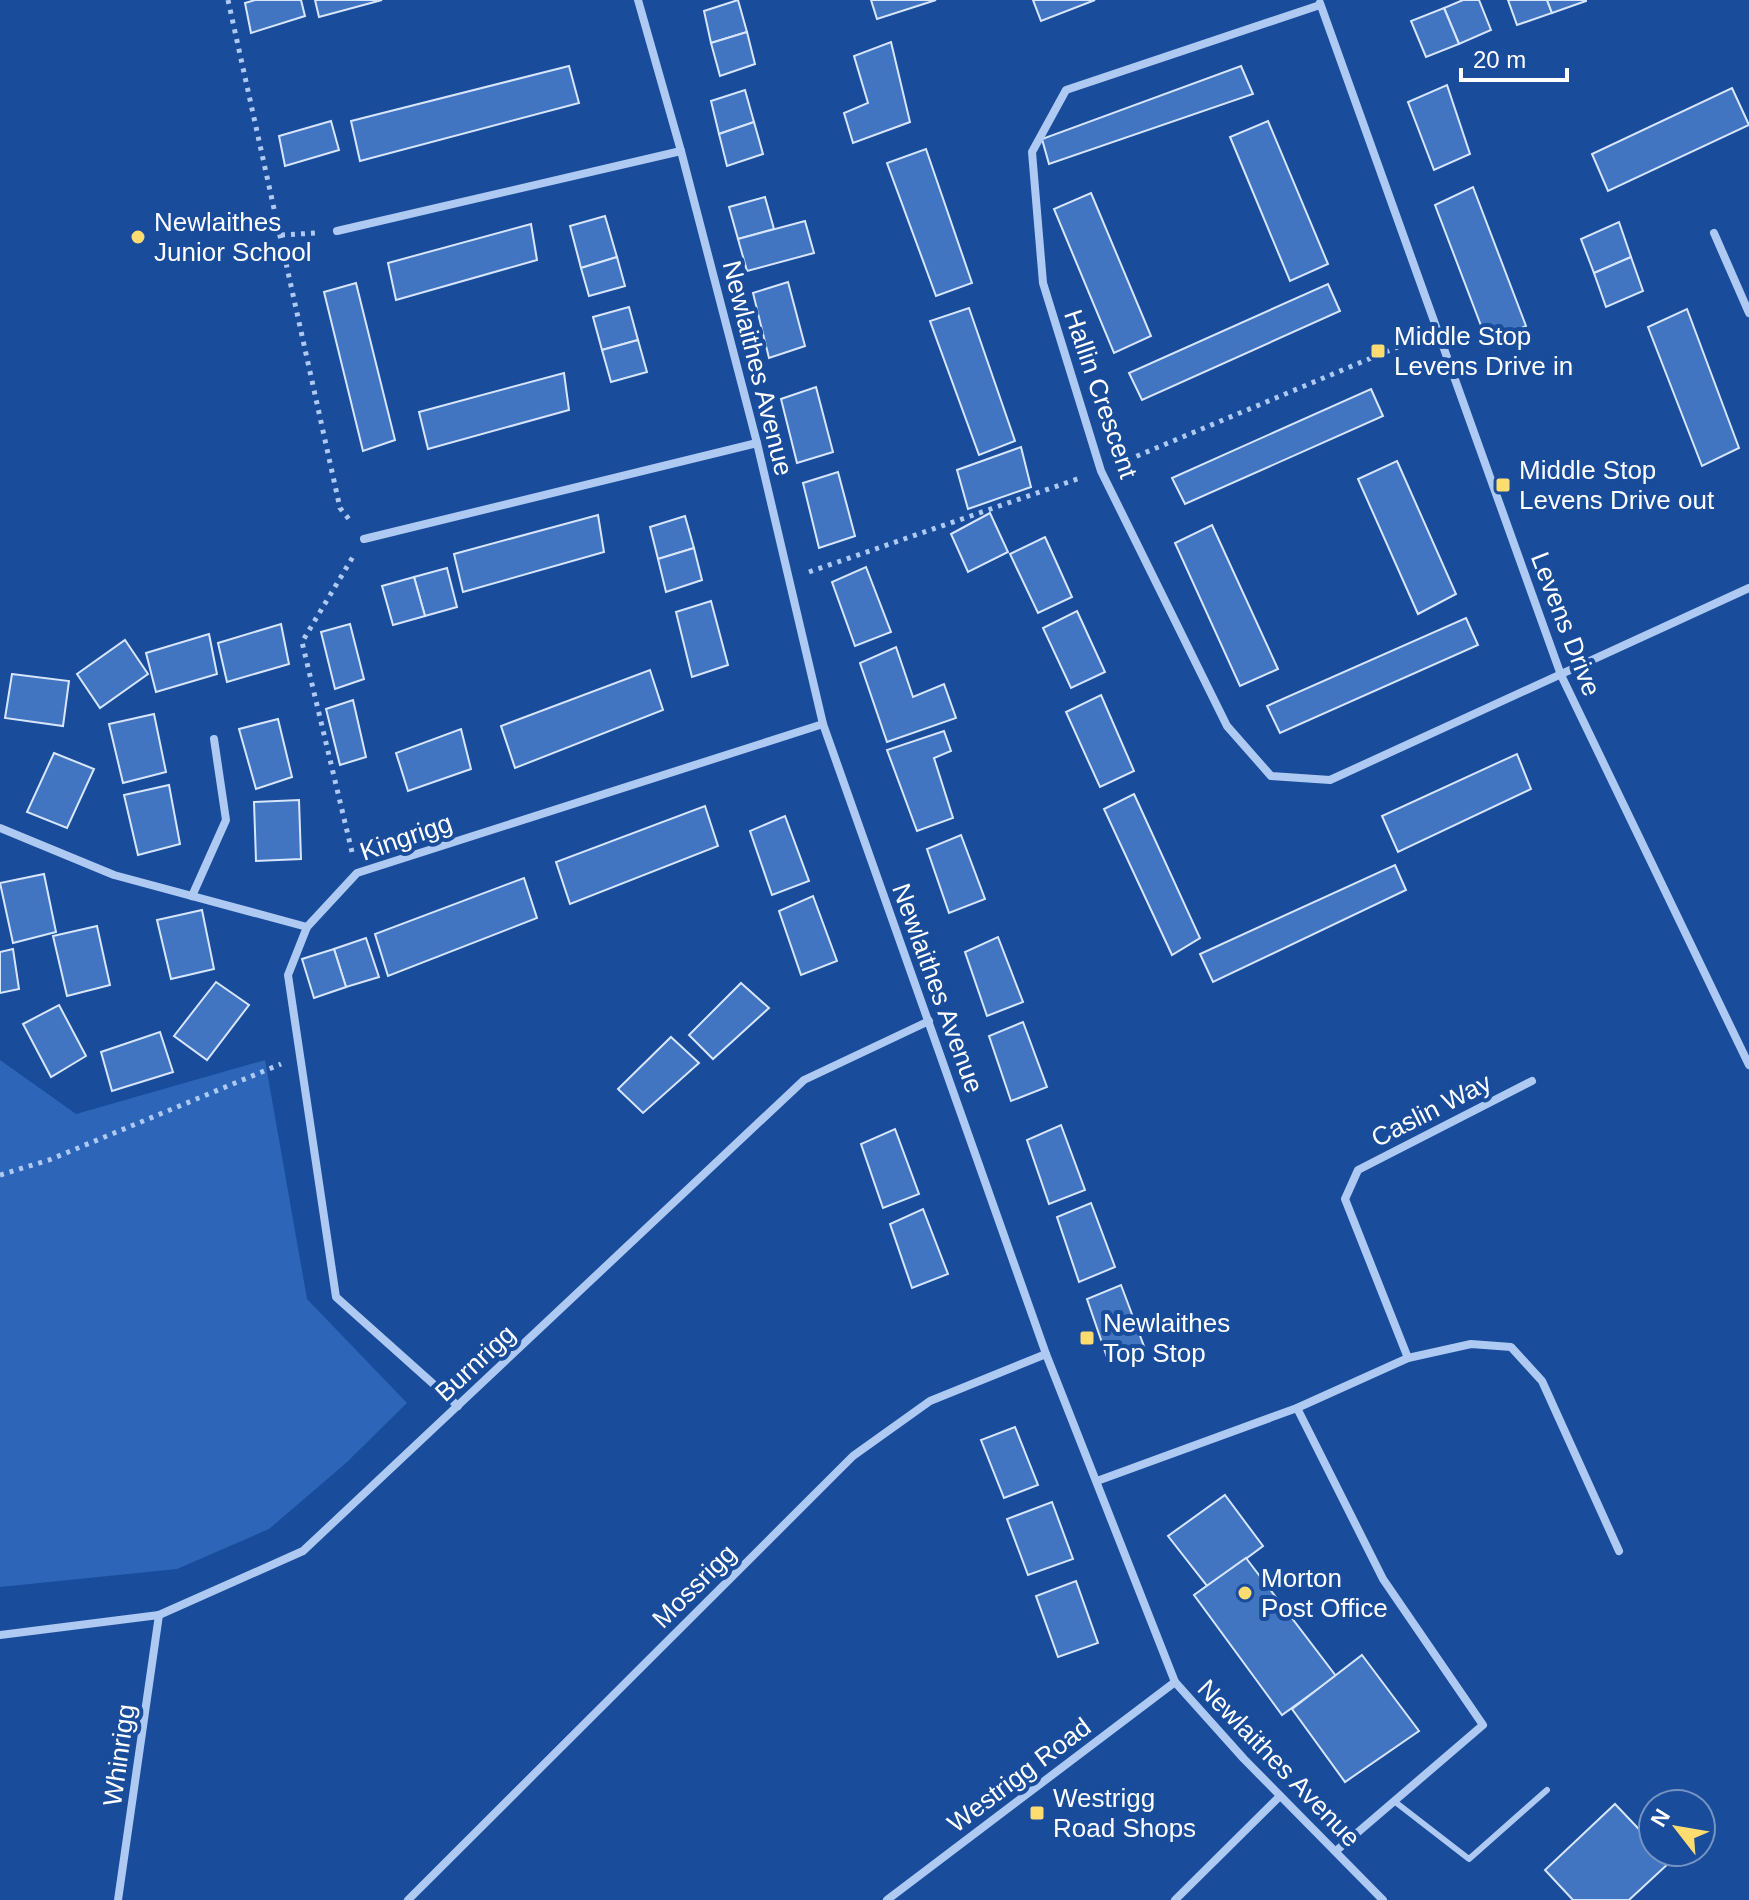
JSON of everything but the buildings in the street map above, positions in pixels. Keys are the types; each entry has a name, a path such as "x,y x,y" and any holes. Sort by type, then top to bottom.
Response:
{"street":[{"name":"Newlaithes Avenue","path":"638,0 757,443 823,724 1046,1354 1175,1682 1244,1759 1383,1900"},
{"name":"Levens Drive","path":"1320,2 1561,675 1749,1065"},
{"name":"Hallin Crescent","path":"1320,2 1066,90 1032,152 1043,283 1101,471 1227,726 1271,776 1330,780 1749,588"},
{"path":"337,231 681,151"},
{"path":"1714,233 1749,313"},
{"path":"364,539 757,443"},
{"name":"Kingrigg","path":"458,1406 336,1297 288,975 307,927 357,873 823,724"},
{"path":"192,896 226,820 214,739"},
{"path":"0,828 114,875 307,927"},
{"name":"Burnrigg","path":"0,1635 159,1615 303,1551 804,1080 929,1021"},
{"name":"Caslin Way","path":"1408,1358 1345,1199 1358,1170 1532,1081"},
{"path":"1097,1481 1297,1408 1408,1358 1471,1344 1511,1347 1542,1381 1619,1551"},
{"name":"Mossrigg","path":"408,1900 853,1456 930,1401 1046,1354"},
{"path":"1297,1408 1383,1579 1483,1725 1336,1851"},
{"name":"Whinrigg","path":"118,1900 159,1615"},
{"name":"Westrigg Road","path":"887,1900 1175,1682"},
{"path":"1175,1900 1280,1796"}],"lane":[{"path":"1394,1801 1469,1859 1547,1790"}],"path":[{"path":"228,0 340,508 364,539 302,642 357,873"},
{"path":"281,235 337,231"},
{"path":"0,1175 49,1160 300,1056"}],"shaded area":[{"path":"0,1060 76,1114 265,1060 307,1299 407,1403 346,1463 269,1529 177,1569 0,1587"}],"place":[{"name":"Newlaithes Junior School","path":"138,237"},
{"name":"Middle Stop Levens Drive in","path":"1378,351"},
{"name":"Middle Stop Levens Drive out","path":"1503,485"},
{"name":"Newlaithes Top Stop","path":"1087,1338"},
{"name":"Morton Post Office","path":"1245,1593"},
{"name":"Westrigg Road Shops","path":"1037,1813"}]}
